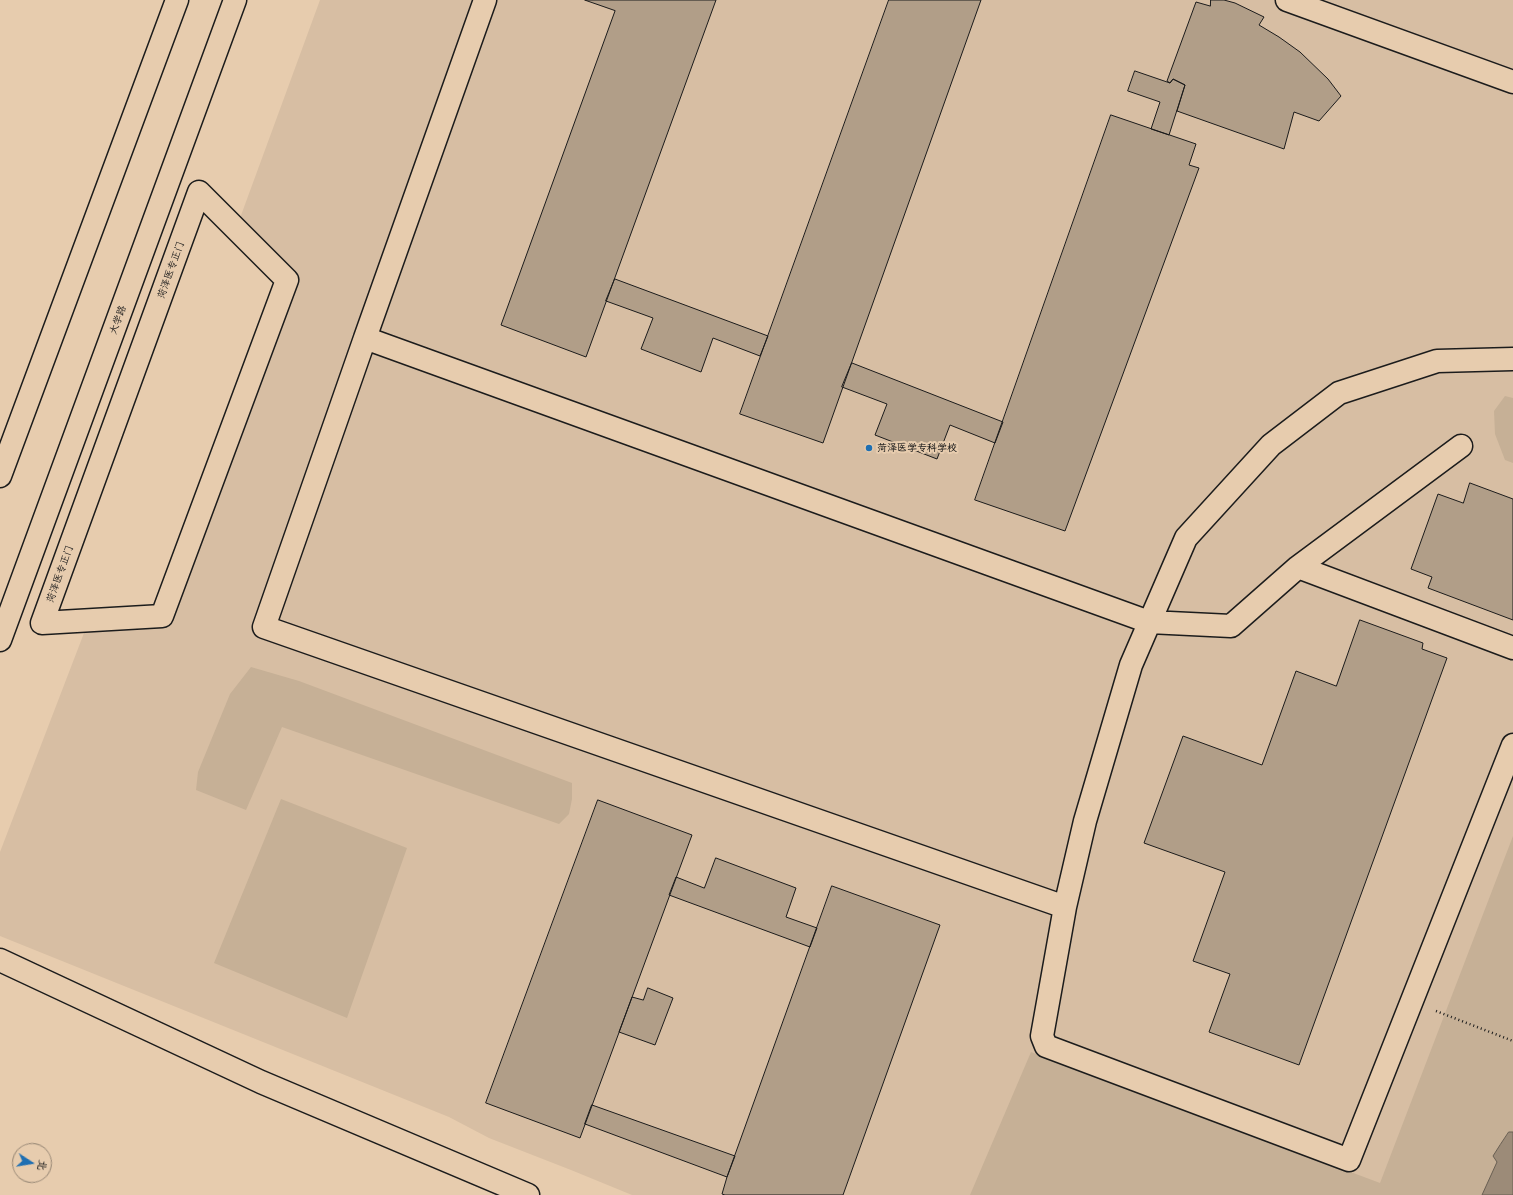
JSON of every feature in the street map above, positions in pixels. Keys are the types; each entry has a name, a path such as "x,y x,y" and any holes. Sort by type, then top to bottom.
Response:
{"street":[{"path":"0,476 177,0"},
{"name":"大学路","path":"0,640 235,0"},
{"path":"485,0 264,627 1065,907"},
{"path":"1287,0 1513,82"},
{"name":"菏泽医专正门","path":"199,192 287,280 162,616 42,623 199,192"},
{"path":"366,338 1149,622 1231,626 1298,567 1461,446"},
{"path":"1513,359 1437,361 1339,393 1271,445 1186,538 1131,665 1085,821 1065,907 1042,1036 1046,1046 1349,1160 1513,745"},
{"path":"1298,567 1513,648"},
{"path":"0,960 261,1082 528,1195"}],"path":[{"path":"1412,1001 1513,1041"}],"shaded area":[{"name":"菏泽医学专科学校","path":"320,0 1513,0 1513,1195 632,1195 489,1138 449,1117 0,936 0,852 89,620 163,616 289,279 236,229"},
{"path":"1505,396 1513,398 1513,463 1505,460 1495,434 1494,411"},
{"path":"251,667 299,681 572,783 572,799 569,814 559,824 282,727 246,810 196,790 198,772 230,694"},
{"path":"281,799 407,848 347,1018 214,963"},
{"path":"1513,836 1513,1195 970,1195 1031,1052 1380,1183"},
{"path":"1509,1132 1513,1132 1513,1195 1482,1195 1497,1162 1493,1156"}],"building":[{"path":"585,0 716,0 586,357 501,325 615,11"},
{"path":"889,0 981,0 823,443 740,414"},
{"path":"1211,0 1224,0 1235,3 1264,17 1259,25 1300,52 1328,79 1341,96 1319,121 1294,112 1284,149 1177,111 1185,85 1173,79 1170,83 1167,81 1196,2 1210,6"},
{"path":"1135,71 1170,83 1173,79 1185,85 1169,135 1151,129 1160,102 1128,91"},
{"path":"1111,115 1196,144 1189,165 1199,168 1065,531 975,500"},
{"path":"615,279 768,336 760,356 713,338 701,372 641,349 653,318 606,301"},
{"path":"852,363 1003,422 995,443 950,425 937,459 875,435 887,404 842,387"},
{"path":"1470,483 1513,499 1513,620 1428,588 1432,577 1411,569 1438,494 1463,503"},
{"path":"1360,620 1423,643 1422,649 1447,658 1299,1065 1209,1032 1230,974 1193,961 1225,872 1144,843 1183,736 1262,765 1296,671 1336,686"},
{"path":"598,800 692,835 580,1138 486,1103"},
{"path":"716,858 796,888 786,917 817,928 810,947 669,895 676,877 704,888"},
{"path":"832,886 940,925 843,1195 722,1194 727,1177"},
{"path":"648,988 673,998 655,1045 619,1032 632,997 643,1000"},
{"path":"592,1105 735,1156 727,1177 585,1124"}],"place":[{"name":"菏泽医学专科学校","path":"869,448"}]}
